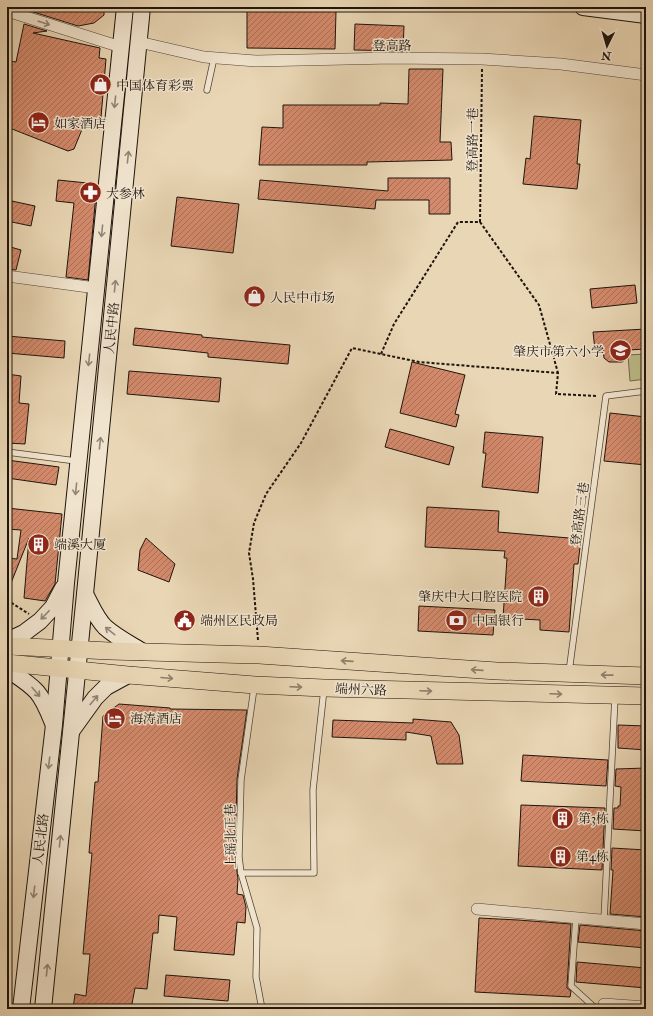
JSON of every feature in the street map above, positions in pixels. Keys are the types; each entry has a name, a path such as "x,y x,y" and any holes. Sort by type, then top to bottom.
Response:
{"main road":[{"name":"人民中路","path":"59,668 78,461 125,7"},
{"name":"人民中路","path":"77,670 142,7"},
{"path":"583,7 646,15"},
{"path":"7,641 24,633 40,621 53,606 66,583"},
{"path":"85,594 104,626 120,639 142,652"},
{"name":"端州六路","path":"7,646 80,650 260,655 497,671 569,674 646,674"},
{"name":"端州六路","path":"7,663 128,675 255,685 646,696"},
{"name":"人民北路","path":"21,1009 59,668"},
{"path":"7,669 38,692 46,708 54,718 73,713"},
{"name":"人民北路","path":"43,1009 77,670"},
{"path":"71,731 95,698 106,687 128,675"}],"street":[{"path":"7,11 121,47"},
{"name":"登高路","path":"139,42 204,57 256,61 392,58 482,59 561,64 646,75"},
{"path":"7,276 96,288"},
{"path":"477,909 646,924"},
{"path":"604,1009 604,1004 646,1007"}],"lane":[{"path":"207,90 214,58"},
{"path":"606,396 646,391"},
{"name":"登高路三巷","path":"569,674 606,396"},
{"path":"7,452 78,461"},
{"name":"上瑶北正巷","path":"255,685 241,780 239,857 241,873 257,928 256,977 262,1009"},
{"path":"241,873 314,873 313,790 324,688"},
{"path":"604,920 615,696"},
{"path":"576,918 571,986 593,1006 593,1009"}],"path":[{"name":"登高路一巷","path":"480,222 482,59"},
{"path":"381,354 394,324 458,222 480,222 539,305 558,373 556,394 606,396"},
{"path":"260,655 249,553 254,523 266,494 301,443 352,348 419,362 558,373"},
{"path":"7,600 40,621"}],"shaded area":[{"path":"646,354 646,379 630,381 628,355"}],"building":[{"path":"28,7 104,7 104,15 94,23 78,26 27,10"},
{"path":"247,10 336,11 335,49 247,48"},
{"path":"24,24 47,31 33,33 100,48 99,58 106,59 100,129 83,127 74,149 68,151 7,127 7,64 9,64 10,61 16,62"},
{"path":"355,24 404,26 403,51 354,50"},
{"path":"409,69 443,69 440,142 451,142 452,160 367,162 367,165 259,165 262,127 283,128 283,105 380,105 380,103 408,104"},
{"path":"534,116 581,120 577,164 580,164 577,189 523,184 526,158 530,159"},
{"path":"388,178 450,178 450,214 429,214 429,200 376,200 375,209 258,199 260,180 388,191"},
{"path":"58,180 97,184 88,280 66,277 74,203 56,201"},
{"path":"177,197 239,204 233,253 171,246"},
{"path":"7,200 35,206 31,226 7,221"},
{"path":"7,246 21,250 16,270 7,269"},
{"path":"635,285 637,303 592,308 590,289"},
{"path":"135,328 202,335 202,337 290,345 288,364 208,357 208,353 133,345"},
{"path":"646,329 646,349 628,350 629,357 622,362 609,362 604,358 603,349 595,350 593,332"},
{"path":"7,336 65,341 64,358 7,353"},
{"path":"412,362 465,375 455,414 459,415 456,427 400,413"},
{"path":"129,371 221,378 219,402 127,394"},
{"path":"7,374 21,376 19,403 29,404 25,444 7,443"},
{"path":"610,413 646,417 646,465 604,461"},
{"path":"390,429 454,447 449,465 385,447"},
{"path":"485,432 543,437 538,493 482,487 486,453 483,453"},
{"path":"7,460 59,467 56,485 7,478"},
{"path":"427,507 499,511 498,532 581,539 578,564 574,564 569,632 540,630 540,620 503,618 507,558 504,558 505,551 425,547"},
{"path":"7,508 62,514 55,584 45,601 24,598 29,538 7,593 7,558 17,559 21,530 7,529"},
{"path":"146,538 175,564 169,582 138,570 140,550"},
{"name":"中国银行","path":"419,606 495,610 493,635 418,631"},
{"path":"119,704 170,709 247,710 237,779 235,857 238,879 237,894 243,895 246,907 245,923 237,922 234,955 174,950 177,917 159,915 158,933 153,933 147,989 135,988 131,1009 73,1009 75,994 86,996 90,954 83,954 92,853 89,853 95,782 98,782 103,716"},
{"path":"413,719 451,722 459,735 463,764 437,764 431,736 406,732 406,740 332,737 333,720 413,723"},
{"path":"618,725 646,726 646,750 618,748"},
{"path":"523,755 608,760 606,786 521,781"},
{"path":"646,768 646,831 613,829 614,808 618,808 618,806 620,806 621,787 615,786 616,769"},
{"path":"521,805 605,808 602,870 518,866"},
{"path":"612,848 646,850 646,917 610,914 613,871 611,870"},
{"path":"479,918 571,924 567,986 567,988 571,991 570,997 475,992"},
{"path":"580,925 646,931 646,948 578,942"},
{"path":"577,962 646,968 646,988 576,982"},
{"path":"166,975 230,980 228,1001 164,996"}],"place":[{"name":"中国体育彩票","path":"100,85"},
{"name":"如家酒店","path":"39,123"},
{"name":"大参林","path":"91,193"},
{"name":"人民中市场","path":"254,297"},
{"name":"肇庆市第六小学","path":"620,351"},
{"name":"端溪大厦","path":"39,544"},
{"name":"肇庆中大口腔医院","path":"538,596"},
{"name":"端州区民政局","path":"184,620"},
{"name":"中国银行","path":"456,620"},
{"name":"海涛酒店","path":"114,718"},
{"name":"第3栋","path":"563,818"},
{"name":"第4栋","path":"561,856"}]}
